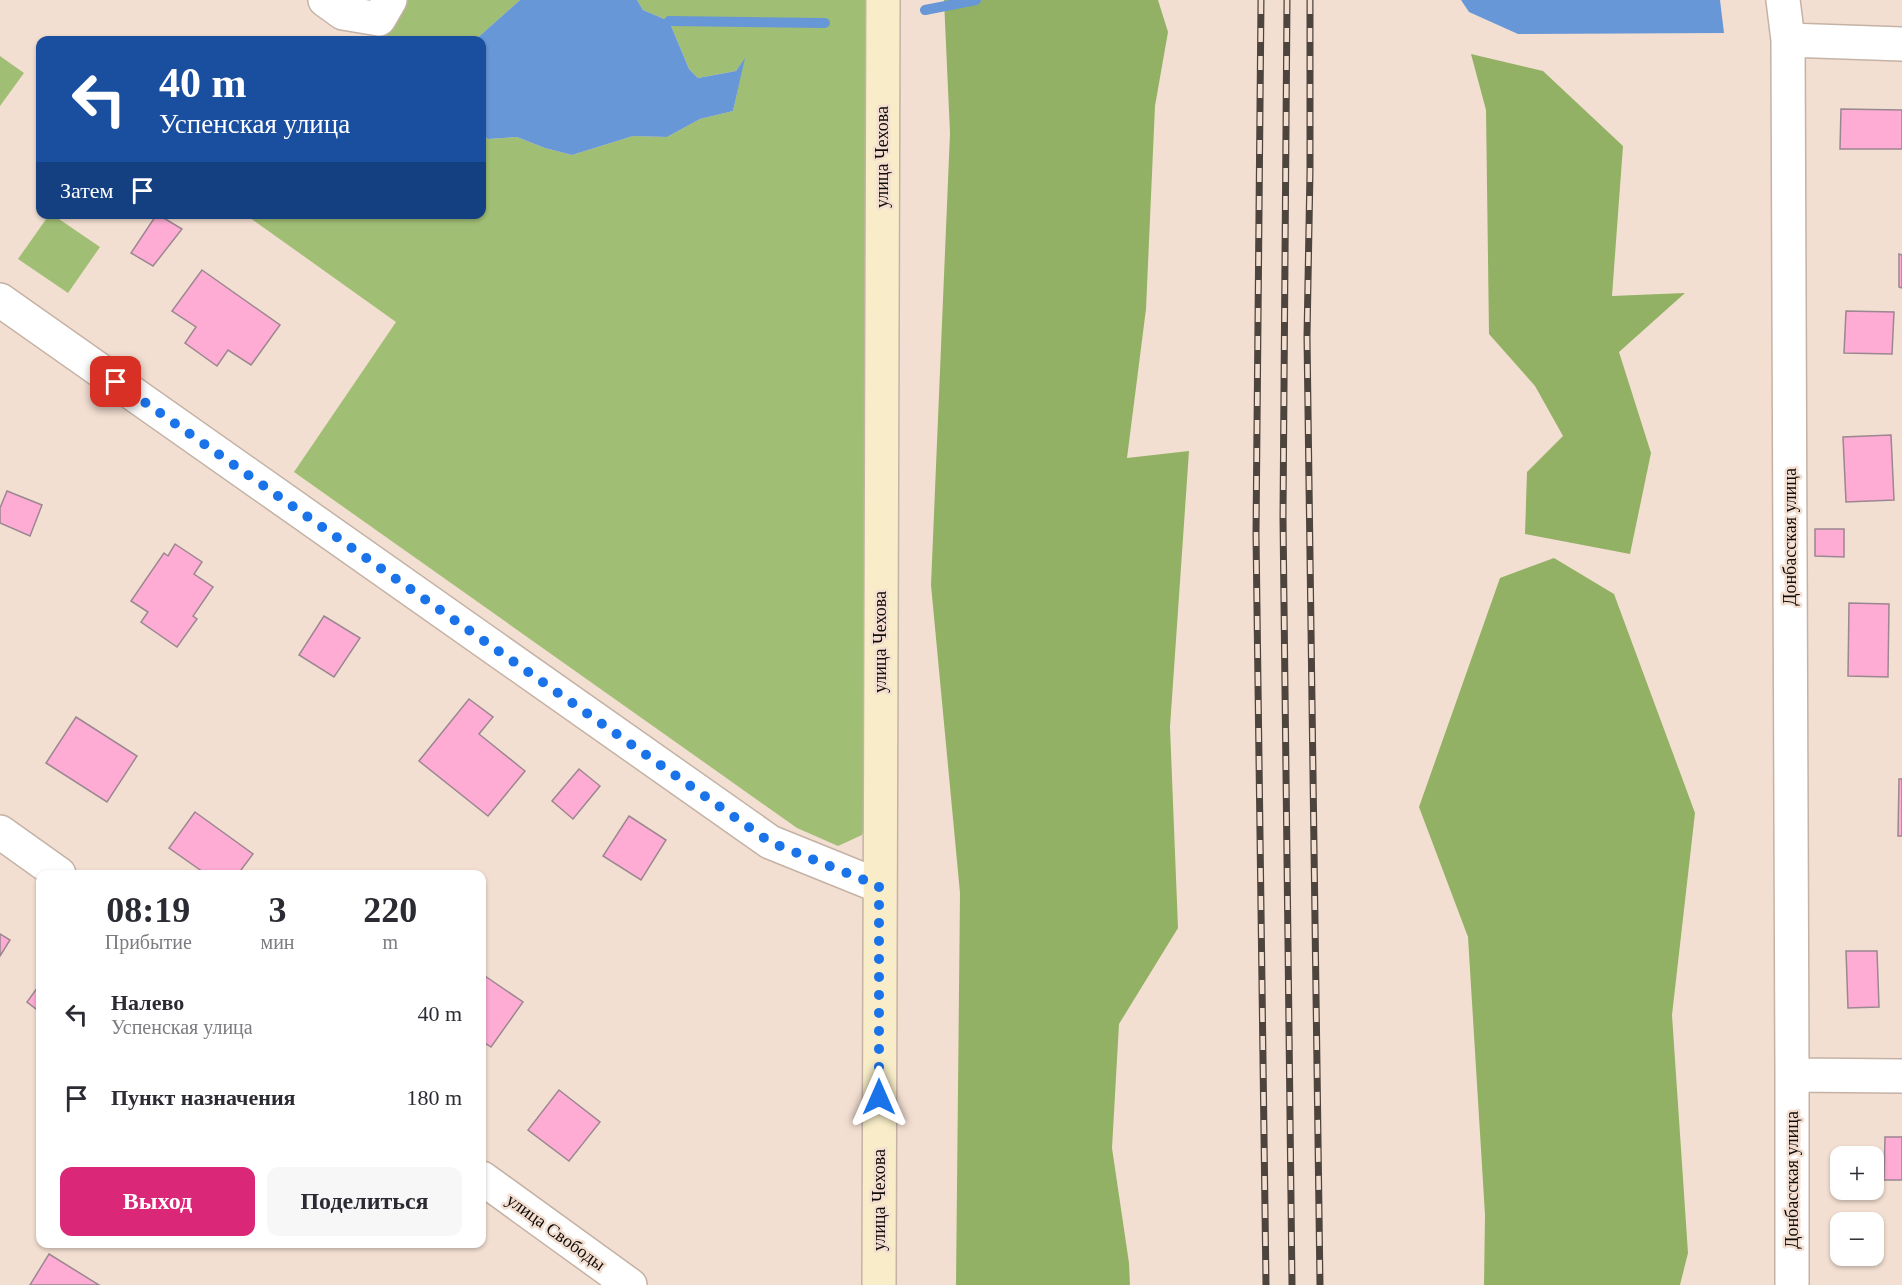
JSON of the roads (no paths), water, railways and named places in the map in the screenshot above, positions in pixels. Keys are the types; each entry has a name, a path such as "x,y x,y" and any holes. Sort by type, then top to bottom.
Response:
{"street":[{"path":"325,0 344,13 379,19 390,0"},
{"name":"улица Чехова","path":"879,1285 883,0"},
{"name":"Донбасская улица","path":"1783,0 1788,40 1792,1285"},
{"path":"1788,40 1902,44"},
{"path":"0,300 770,842 879,886"},
{"path":"0,832 53,870"},
{"path":"1792,1075 1902,1076"},
{"name":"улица Свободы","path":"486,1181 630,1285"}],"water":[{"path":"520,0 637,0 643,10 669,21 689,69 698,78 736,71 745,58 733,111 700,119 667,137 633,136 572,155 517,137 486,138 486,36 480,36"},
{"path":"1461,0 1720,0 1724,33 1518,34 1469,12"}],"waterway":[{"path":"925,10 976,0"},
{"path":"669,21 825,23"}],"railway":[{"path":"1261,0 1256,534 1266,1285"},
{"path":"1287,0 1283,518 1292,1285"},
{"path":"1310,0 1307,337 1320,1285"}]}
